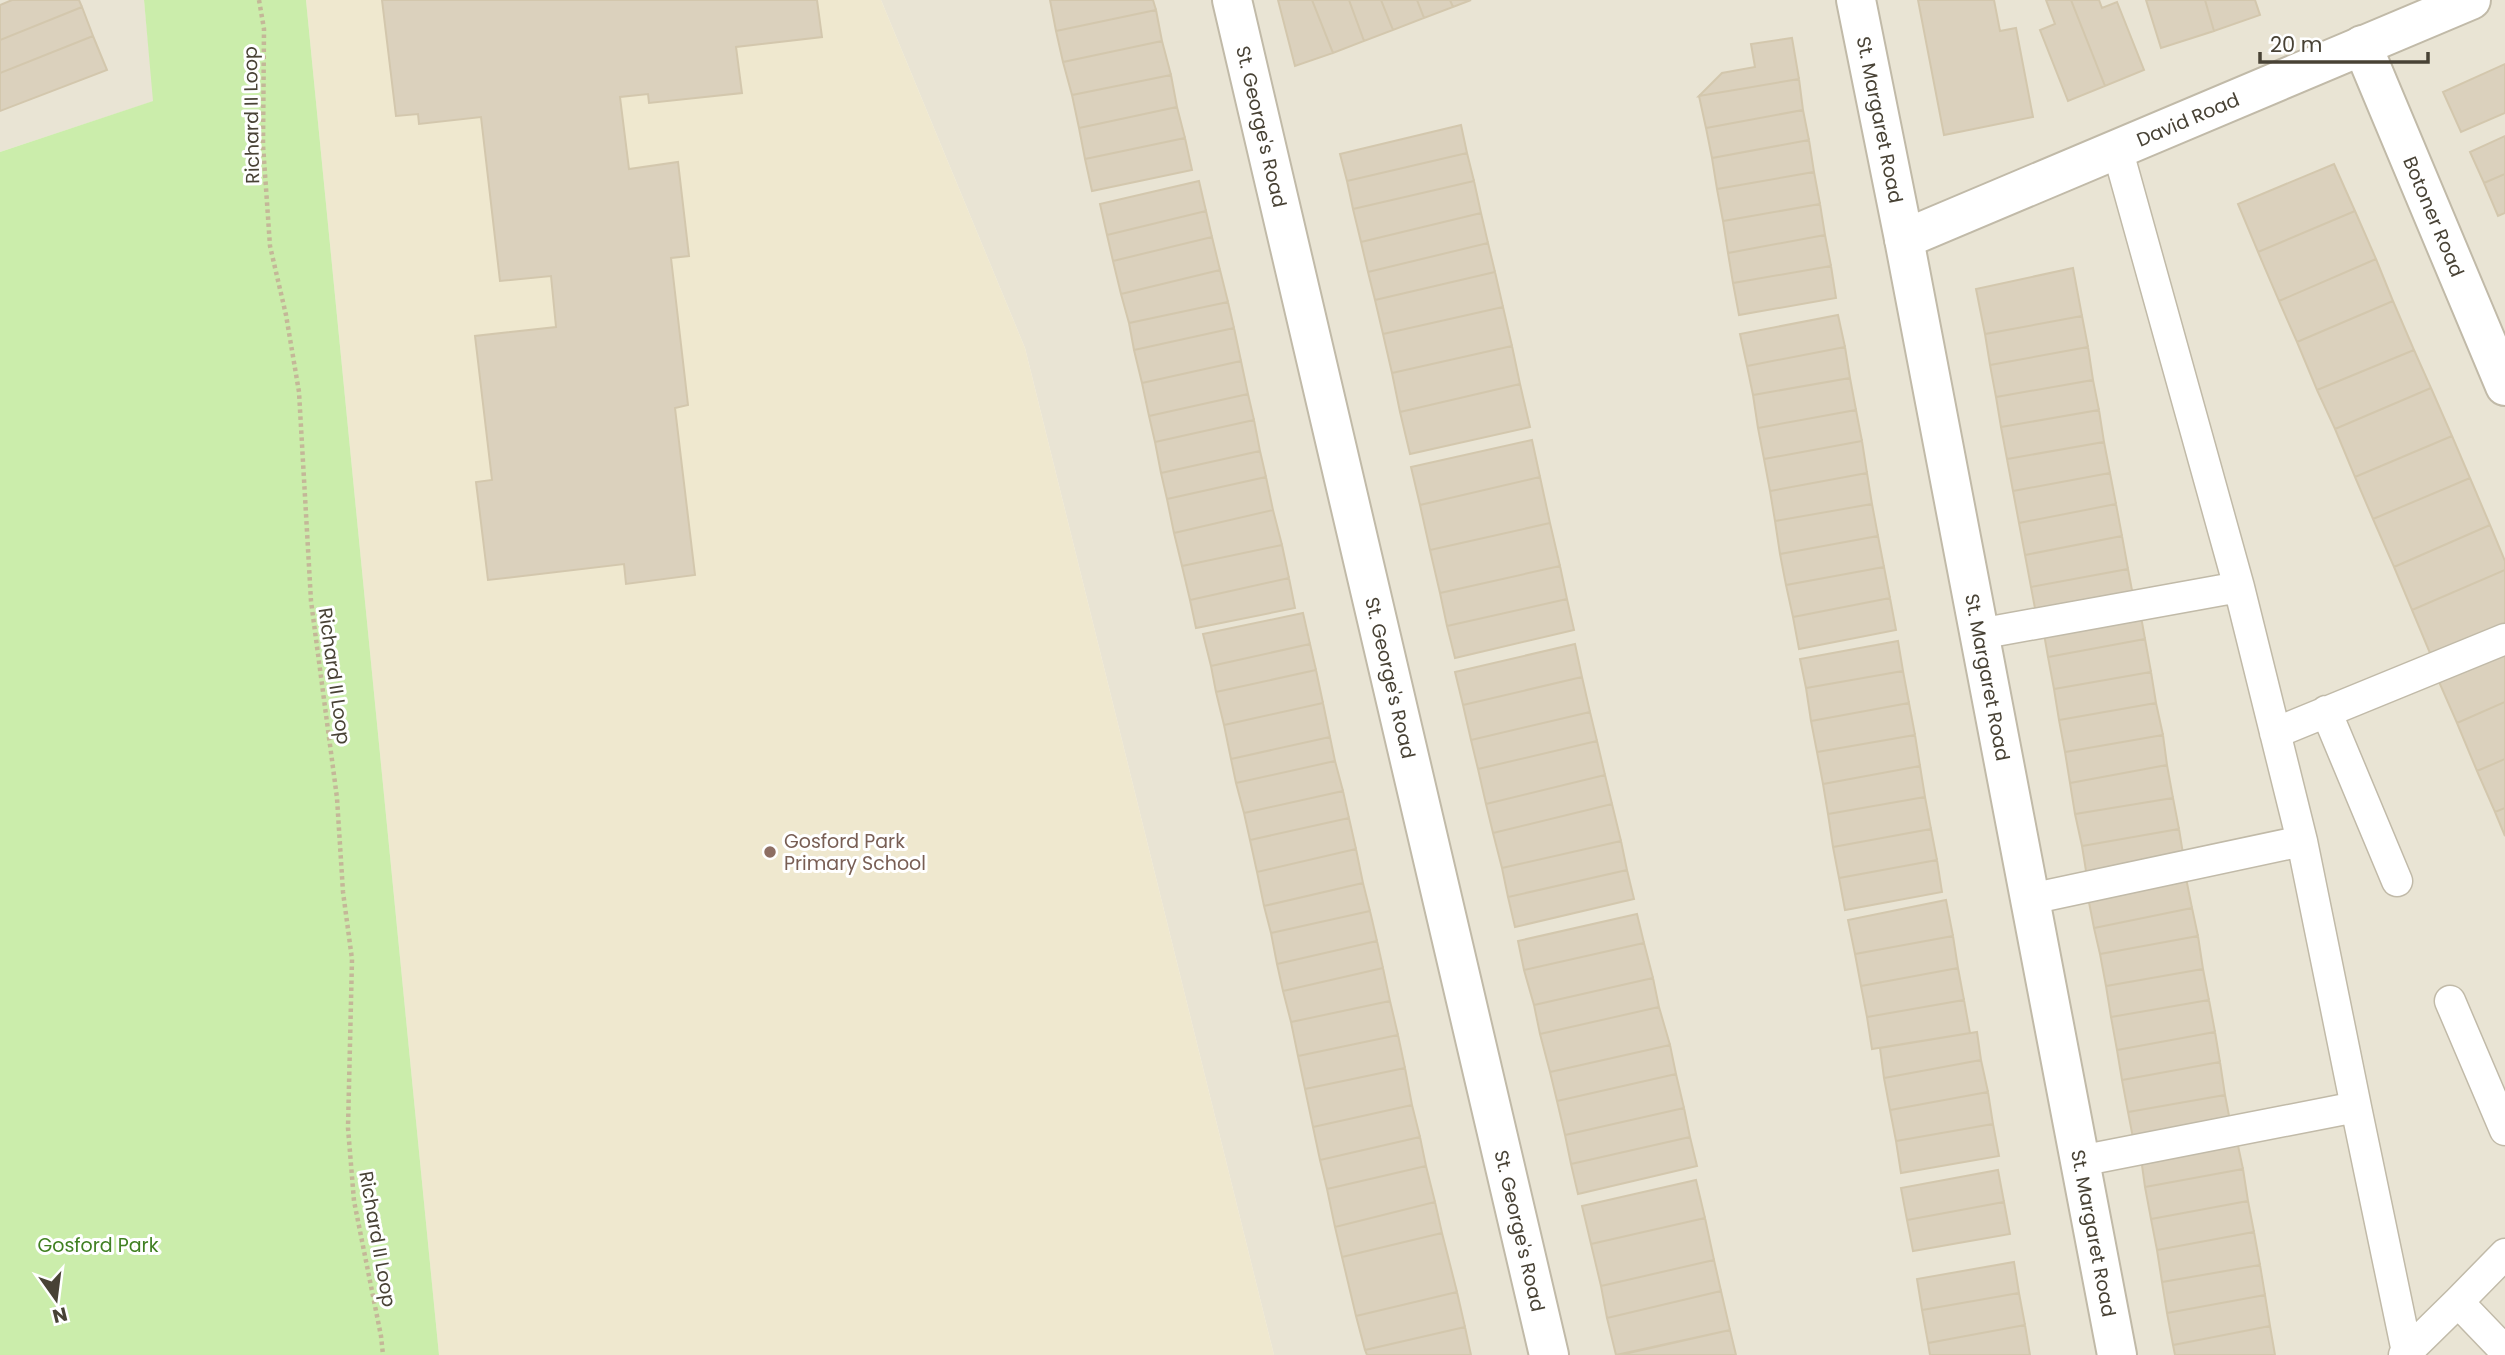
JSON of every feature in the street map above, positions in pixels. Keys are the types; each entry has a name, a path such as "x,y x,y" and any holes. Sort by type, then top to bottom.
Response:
{"street":[{"name":"St. George's Road","path":"1232,0 1549,1355"},
{"name":"St. Margaret Road","path":"1856,0 2117,1355"},
{"name":"David Road","path":"1904,239 2472,0"},
{"name":"Botoner Road","path":"2362,45 2505,386"}],"lane":[{"path":"2117,148 2239,587 2302,841 2406,1353"},
{"path":"1979,634 2239,587"},
{"path":"2275,733 2505,639"},
{"path":"2326,711 2397,881"},
{"path":"2030,900 2302,841"},
{"path":"2450,1001 2505,1130"},
{"path":"2080,1161 2356,1107"},
{"path":"2406,1353 2505,1254"},
{"path":"2458,1302 2505,1351"}],"path":[{"name":"Richard II Loop","path":"259,0 264,29 263,145 270,246 286,315 299,392 311,601 337,798 343,892 352,959 348,1128 354,1201 383,1355"}],"shaded area":[{"path":"0,0 144,0 154,101 0,152"},
{"name":"Gosford Park Primary School","path":"306,0 881,0 1025,348 1274,1355 439,1355"},
{"path":"881,0 2505,0 2505,1355 1274,1355 1025,348"}],"green space":[{"name":"Gosford Park","path":"144,0 306,0 439,1355 0,1355 0,152 153,101"}],"building":[{"path":"12,0 79,0 82,7 0,40 0,5"},
{"path":"382,0 817,0 822,37 736,47 742,93 649,103 648,94 620,97 629,169 678,162 689,256 671,258 688,405 675,408 695,575 626,584 624,564 488,580 476,482 492,480 475,336 556,327 551,276 500,281 481,117 419,124 418,114 396,116"},
{"path":"1050,0 1153,0 1156,10 1056,31"},
{"path":"1278,0 1312,0 1333,53 1295,66"},
{"path":"1312,0 1349,0 1364,41 1333,53"},
{"path":"1349,0 1381,0 1393,30 1364,41"},
{"path":"1381,0 1417,0 1424,18 1393,30"},
{"path":"1417,0 1450,0 1453,7 1424,18"},
{"path":"1450,0 1471,0 1453,7"},
{"path":"1918,0 1994,0 2000,31 2016,28 2033,117 1944,135"},
{"path":"2046,0 2071,0 2105,86 2068,101 2040,30 2055,24"},
{"path":"2071,0 2099,0 2102,8 2117,2 2144,70 2105,86"},
{"path":"2146,0 2205,0 2214,31 2161,48"},
{"path":"2205,0 2255,0 2260,15 2214,31"},
{"path":"82,7 93,36 0,73 0,40"},
{"path":"1156,10 1162,41 1063,62 1056,31"},
{"path":"93,36 107,70 0,111 0,73"},
{"path":"1792,38 1799,79 1699,96 1722,73 1755,67 1751,44"},
{"path":"1162,41 1171,75 1072,95 1063,62"},
{"path":"2505,64 2505,113 2461,132 2443,92"},
{"path":"1171,75 1177,107 1079,128 1072,95"},
{"path":"1799,79 1803,110 1706,128 1699,96"},
{"path":"1177,107 1185,138 1085,159 1079,128"},
{"path":"1803,110 1809,140 1712,158 1706,128"},
{"path":"1461,125 1467,153 1347,181 1340,154"},
{"path":"2505,136 2505,174 2484,183 2470,152"},
{"path":"1185,138 1192,170 1092,191 1085,159"},
{"path":"1809,140 1814,172 1717,189 1712,158"},
{"path":"1467,153 1474,181 1353,209 1347,181"},
{"path":"2334,164 2355,211 2258,252 2238,204"},
{"path":"1814,172 1820,204 1723,221 1717,189"},
{"path":"2505,174 2505,213 2498,216 2484,183"},
{"path":"1199,181 1206,211 1107,235 1100,204"},
{"path":"1474,181 1481,213 1361,242 1353,209"},
{"path":"1820,204 1825,235 1728,253 1723,221"},
{"path":"1206,211 1212,237 1113,261 1107,235"},
{"path":"2355,211 2376,259 2279,301 2258,252"},
{"path":"1481,213 1488,243 1368,272 1361,242"},
{"path":"1825,235 1831,266 1733,283 1728,253"},
{"path":"1212,237 1220,270 1121,294 1113,261"},
{"path":"1488,243 1495,272 1375,300 1368,272"},
{"path":"2376,259 2393,301 2297,342 2279,301"},
{"path":"1831,266 1836,298 1739,315 1733,283"},
{"path":"2073,268 2082,316 1985,334 1976,289"},
{"path":"1220,270 1228,302 1129,323 1121,294"},
{"path":"1495,272 1503,307 1383,334 1375,300"},
{"path":"2393,301 2414,350 2317,390 2297,342"},
{"path":"1228,302 1234,328 1134,350 1129,323"},
{"path":"1503,307 1512,346 1392,373 1383,334"},
{"path":"1838,315 1845,347 1747,366 1740,334"},
{"path":"2082,316 2088,347 1990,365 1985,334"},
{"path":"1234,328 1241,361 1142,383 1134,350"},
{"path":"1512,346 1520,384 1400,412 1392,373"},
{"path":"1845,347 1850,378 1753,395 1747,366"},
{"path":"2088,347 2093,380 1996,397 1990,365"},
{"path":"2414,350 2431,388 2335,429 2317,390"},
{"path":"1241,361 1248,394 1149,416 1142,383"},
{"path":"1850,378 1856,410 1758,428 1753,395"},
{"path":"2093,380 2099,410 2001,427 1996,397"},
{"path":"1520,384 1530,427 1410,454 1400,412"},
{"path":"2431,388 2452,436 2355,477 2335,429"},
{"path":"1248,394 1254,420 1155,442 1149,416"},
{"path":"1856,410 1862,441 1764,459 1758,428"},
{"path":"2099,410 2104,442 2007,459 2001,427"},
{"path":"1254,420 1260,451 1161,473 1155,442"},
{"path":"2452,436 2470,478 2373,519 2355,477"},
{"path":"1532,440 1540,477 1420,505 1411,467"},
{"path":"1862,441 1867,473 1770,491 1764,459"},
{"path":"2104,442 2110,473 2013,491 2007,459"},
{"path":"1260,451 1266,477 1167,499 1161,473"},
{"path":"1867,473 1872,504 1775,521 1770,491"},
{"path":"2110,473 2116,504 2019,523 2013,491"},
{"path":"1266,477 1273,510 1174,533 1167,499"},
{"path":"1540,477 1550,523 1430,550 1420,505"},
{"path":"2470,478 2490,525 2394,567 2373,519"},
{"path":"1872,504 1878,536 1780,554 1775,521"},
{"path":"2116,504 2122,536 2025,555 2019,523"},
{"path":"1273,510 1282,545 1182,566 1174,533"},
{"path":"1550,523 1560,566 1440,593 1430,550"},
{"path":"2490,525 2505,561 2505,570 2412,610 2394,567"},
{"path":"1878,536 1884,567 1786,585 1780,554"},
{"path":"2122,536 2128,569 2031,587 2025,555"},
{"path":"1282,545 1289,578 1190,600 1182,566"},
{"path":"1560,566 1567,599 1447,626 1440,593"},
{"path":"1884,567 1890,598 1793,617 1786,585"},
{"path":"2128,569 2134,601 2037,619 2031,587"},
{"path":"2505,570 2505,627 2432,658 2412,610"},
{"path":"1289,578 1295,608 1196,628 1190,600"},
{"path":"1890,598 1896,630 1799,649 1793,617"},
{"path":"1567,599 1574,630 1455,658 1447,626"},
{"path":"2140,611 2145,639 2048,657 2043,628"},
{"path":"1303,613 1310,644 1211,666 1203,634"},
{"path":"2145,639 2151,672 2054,689 2048,657"},
{"path":"1898,641 1903,671 1806,688 1800,659"},
{"path":"1310,644 1316,670 1216,692 1211,666"},
{"path":"1575,644 1582,677 1463,705 1455,672"},
{"path":"2505,646 2505,702 2457,723 2436,675"},
{"path":"1316,670 1323,703 1224,725 1216,692"},
{"path":"1903,671 1909,703 1811,721 1806,688"},
{"path":"2151,672 2156,703 2059,720 2054,689"},
{"path":"1582,677 1590,712 1471,740 1463,705"},
{"path":"2505,702 2505,759 2477,771 2457,723"},
{"path":"1323,703 1330,737 1231,759 1224,725"},
{"path":"1909,703 1915,735 1817,752 1811,721"},
{"path":"2156,703 2163,735 2065,752 2059,720"},
{"path":"1590,712 1597,741 1478,769 1471,740"},
{"path":"1915,735 1920,766 1823,784 1817,752"},
{"path":"2163,735 2167,765 2070,783 2065,752"},
{"path":"1330,737 1335,761 1236,783 1231,759"},
{"path":"1597,741 1605,775 1486,804 1478,769"},
{"path":"2505,759 2505,808 2495,812 2477,771"},
{"path":"1335,761 1343,791 1244,813 1236,783"},
{"path":"2167,765 2173,798 2075,814 2070,783"},
{"path":"1920,766 1925,797 1828,814 1823,784"},
{"path":"1605,775 1612,804 1493,833 1486,804"},
{"path":"1343,791 1349,818 1250,840 1244,813"},
{"path":"1925,797 1931,829 1833,847 1828,814"},
{"path":"2173,798 2179,829 2082,846 2075,814"},
{"path":"1612,804 1621,841 1502,868 1493,833"},
{"path":"2505,808 2505,836 2495,812"},
{"path":"1349,818 1356,849 1257,872 1250,840"},
{"path":"1931,829 1937,860 1839,878 1833,847"},
{"path":"2179,829 2184,860 2087,877 2082,846"},
{"path":"1621,841 1627,870 1508,897 1502,868"},
{"path":"1356,849 1363,883 1264,906 1257,872"},
{"path":"1937,860 1942,892 1845,910 1839,878"},
{"path":"1627,870 1634,899 1515,927 1508,897"},
{"path":"2185,873 2192,908 2094,928 2087,892"},
{"path":"1363,883 1370,911 1271,933 1264,906"},
{"path":"1946,900 1953,936 1855,954 1848,920"},
{"path":"2192,908 2198,936 2100,954 2094,928"},
{"path":"1370,911 1377,941 1277,964 1271,933"},
{"path":"1637,914 1644,943 1524,970 1518,941"},
{"path":"1953,936 1958,968 1861,986 1855,954"},
{"path":"2198,936 2203,969 2106,986 2100,954"},
{"path":"1377,941 1383,968 1283,991 1277,964"},
{"path":"1644,943 1653,978 1534,1005 1524,970"},
{"path":"1383,968 1390,1001 1291,1022 1283,991"},
{"path":"1958,968 1964,1000 1867,1017 1861,986"},
{"path":"2203,969 2209,1000 2111,1017 2106,986"},
{"path":"1653,978 1659,1007 1540,1034 1534,1005"},
{"path":"1964,1000 1970,1033 1872,1049 1867,1017"},
{"path":"2209,1000 2215,1032 2117,1050 2111,1017"},
{"path":"1390,1001 1398,1035 1298,1056 1291,1022"},
{"path":"1659,1007 1670,1045 1550,1072 1540,1034"},
{"path":"1977,1032 1981,1060 1884,1078 1880,1048"},
{"path":"2215,1032 2220,1062 2122,1080 2117,1050"},
{"path":"1398,1035 1405,1068 1305,1089 1298,1056"},
{"path":"1670,1045 1676,1074 1557,1101 1550,1072"},
{"path":"1981,1060 1988,1092 1890,1110 1884,1078"},
{"path":"2220,1062 2225,1095 2128,1112 2122,1080"},
{"path":"1405,1068 1412,1105 1313,1127 1305,1089"},
{"path":"1676,1074 1684,1108 1565,1135 1557,1101"},
{"path":"1988,1092 1993,1124 1896,1141 1890,1110"},
{"path":"2225,1095 2231,1126 2134,1143 2128,1112"},
{"path":"1412,1105 1420,1137 1320,1160 1313,1127"},
{"path":"1684,1108 1690,1137 1571,1164 1565,1135"},
{"path":"1993,1124 1999,1156 1901,1173 1896,1141"},
{"path":"1420,1137 1426,1166 1327,1189 1320,1160"},
{"path":"1690,1137 1697,1166 1578,1194 1571,1164"},
{"path":"2237,1141 2243,1169 2145,1187 2141,1158"},
{"path":"1426,1166 1435,1202 1335,1227 1327,1189"},
{"path":"2243,1169 2248,1201 2151,1219 2145,1187"},
{"path":"1998,1170 2004,1202 1907,1220 1901,1188"},
{"path":"1696,1180 1705,1218 1591,1244 1582,1206"},
{"path":"2248,1201 2254,1232 2157,1250 2151,1219"},
{"path":"1435,1202 1442,1233 1342,1257 1335,1227"},
{"path":"2004,1202 2010,1234 1913,1251 1907,1220"},
{"path":"1705,1218 1714,1260 1601,1286 1591,1244"},
{"path":"2254,1232 2260,1265 2162,1282 2157,1250"},
{"path":"1442,1233 1457,1292 1356,1316 1342,1257"},
{"path":"1714,1260 1721,1291 1607,1318 1601,1286"},
{"path":"2014,1262 2019,1293 1922,1310 1917,1279"},
{"path":"2260,1265 2265,1295 2167,1313 2162,1282"},
{"path":"1721,1291 1730,1330 1616,1355 1607,1318"},
{"path":"1457,1292 1465,1327 1365,1350 1356,1316"},
{"path":"2019,1293 2025,1325 1928,1343 1922,1310"},
{"path":"2265,1295 2270,1326 2173,1345 2167,1313"},
{"path":"2025,1325 2030,1355 1930,1355 1928,1343"},
{"path":"2270,1326 2275,1355 2175,1355 2173,1345"},
{"path":"1465,1327 1471,1355 1367,1355 1365,1350"},
{"path":"1730,1330 1736,1355 1620,1355"}],"place":[{"name":"Gosford Park Primary School","path":"770,852"}]}
